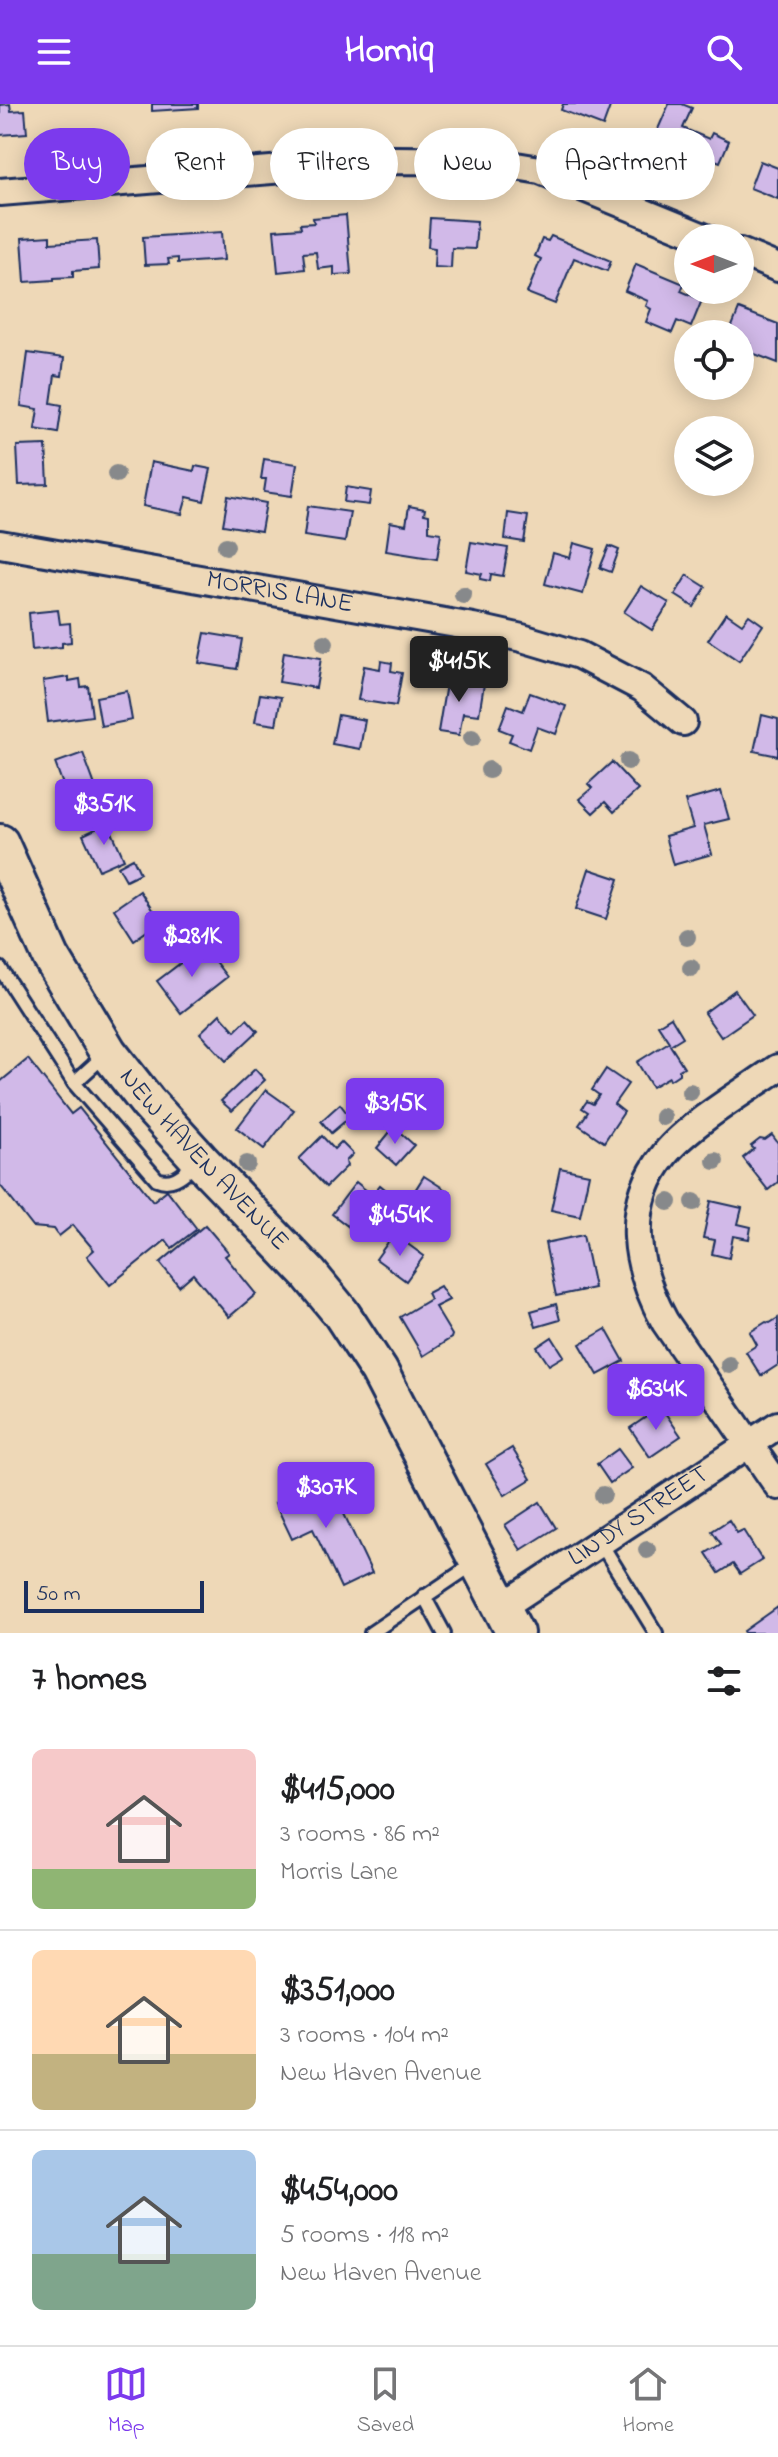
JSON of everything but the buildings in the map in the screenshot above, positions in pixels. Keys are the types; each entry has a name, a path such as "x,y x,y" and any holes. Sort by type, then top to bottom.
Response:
{"main road":[{"name":"NEW HAVEN AVENUE","path":"2,857 51,957 108,1052 148,1103 290,1253 341,1313 379,1371 508,1620"}],"street":[{"path":"0,192 395,160 486,161 540,170 674,225"},
{"path":"754,258 778,268"},
{"name":"MORRIS LANE","path":"0,544 522,638 579,655 642,688 683,722"},
{"path":"778,1068 666,1152 648,1181 637,1225 638,1251 653,1301 778,1486"},
{"name":"LINDY STREET","path":"508,1620 600,1542 778,1425"}],"lane":[{"path":"0,968 74,1083 157,1179 165,1182 175,1180 200,1160"},
{"path":"74,1083 108,1052"},
{"path":"600,1542 656,1633"},
{"path":"371,1632 478,1561"},
{"path":"424,1596 444,1633"}]}
